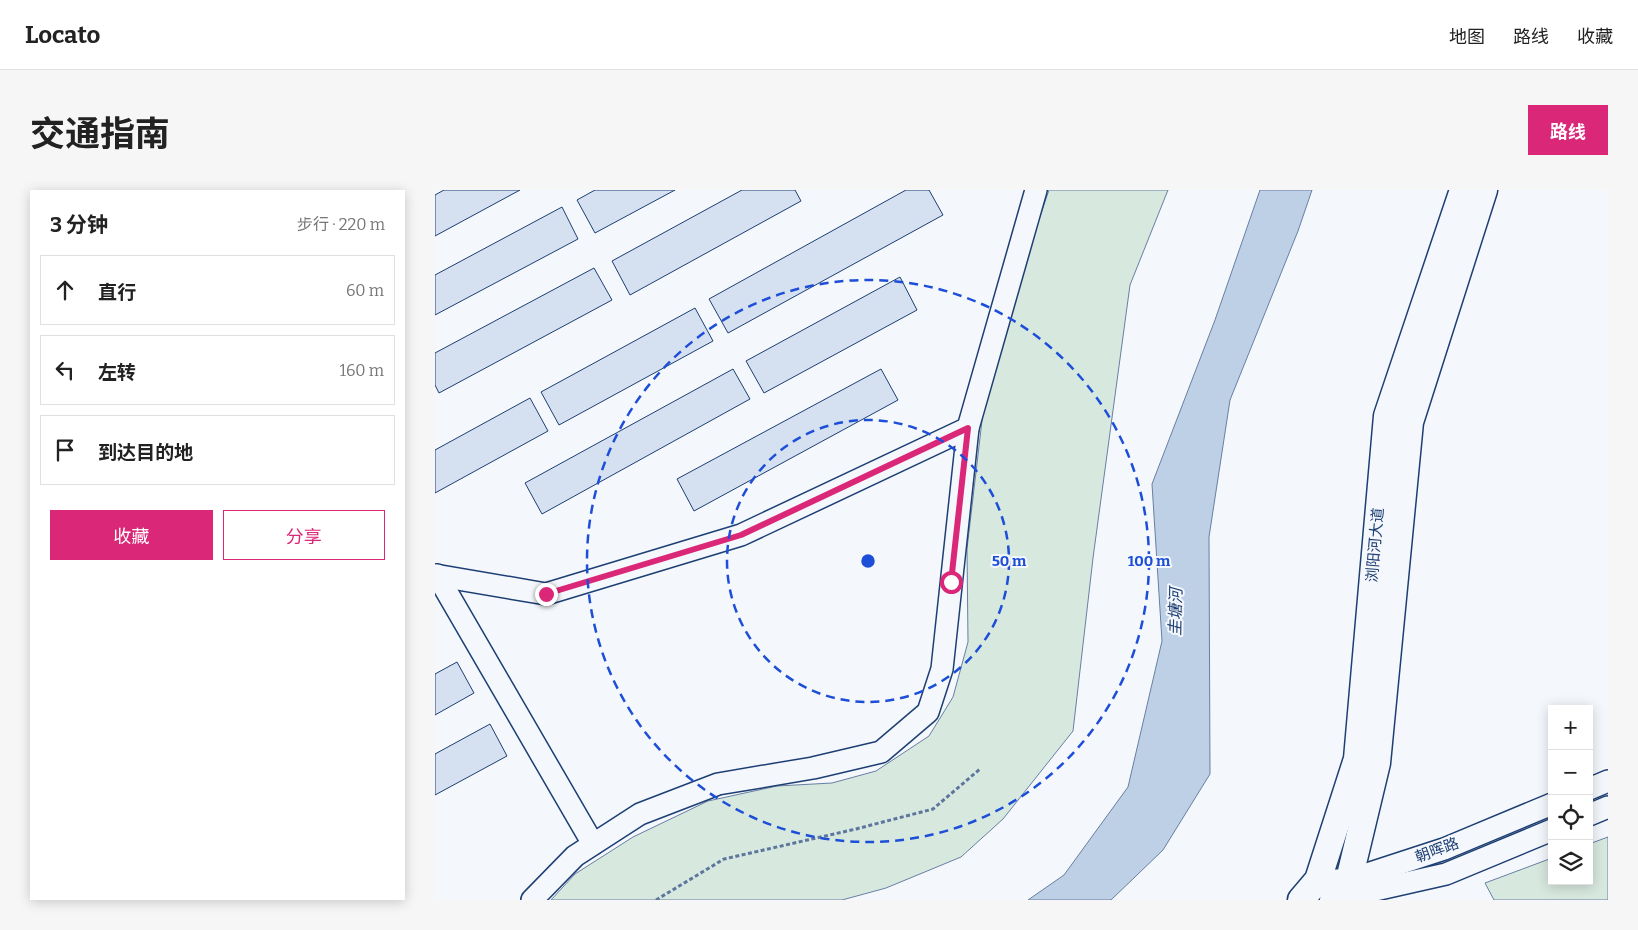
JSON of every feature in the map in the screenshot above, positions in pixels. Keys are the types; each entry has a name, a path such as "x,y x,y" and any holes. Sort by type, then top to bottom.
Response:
{"main road":[{"name":"浏阳河大道","path":"1333,892 1357,759 1387,416 1463,190"},
{"name":"浏阳河大道","path":"1333,892 1377,763 1409,422 1484,190"},
{"name":"浏阳河大道","path":"1301,900 1333,892"}],"street":[{"path":"532,900 575,856 640,814 718,784 813,768 881,752 928,712 942,669 968,428 1036,190"},
{"path":"436,575 546,594 741,535 968,428"},
{"path":"436,575 593,844"},
{"path":"1593,787 1608,781"},
{"name":"朝晖路","path":"1333,892 1548,806"},
{"path":"1593,813 1608,807"},
{"name":"朝晖路","path":"1333,892 1445,874 1548,832"}],"path":[{"path":"656,900 724,859 856,829 933,808 980,769"}],"shaded area":[{"path":"1049,190 1168,190 1130,285 1093,558 1073,731 1003,819 961,857 886,888 842,900 551,900 575,874 633,837 708,801 777,786 832,783 876,771 929,736 953,697 968,642 967,549 983,412 1008,311"},
{"path":"1608,837 1608,900 1494,900 1485,883 1548,859 1548,885 1593,885 1593,843"}],"water":[{"name":"圭塘河","path":"1260,190 1312,190 1298,231 1230,400 1209,537 1210,774 1163,850 1111,900 1028,900 1064,875 1128,787 1162,641 1152,484 1215,320"}],"building":[{"path":"444,190 520,190 435,236 435,195"},
{"path":"595,190 675,190 595,233 577,200"},
{"path":"742,190 795,190 801,201 630,295 612,261"},
{"path":"906,190 929,190 943,215 728,333 709,299"},
{"path":"562,207 578,239 435,315 435,275"},
{"path":"594,268 612,300 439,393 435,385 435,353"},
{"path":"900,277 917,310 764,393 746,361"},
{"path":"695,308 713,341 559,425 541,392"},
{"path":"733,369 750,399 542,514 525,483"},
{"path":"881,369 898,400 694,511 677,479"},
{"path":"530,398 548,431 435,493 435,450"},
{"path":"457,662 474,693 435,715 435,674"},
{"path":"490,724 507,756 435,795 435,754"}],"route":[{"path":"546,594 741,535 968,428 951,582"}]}
